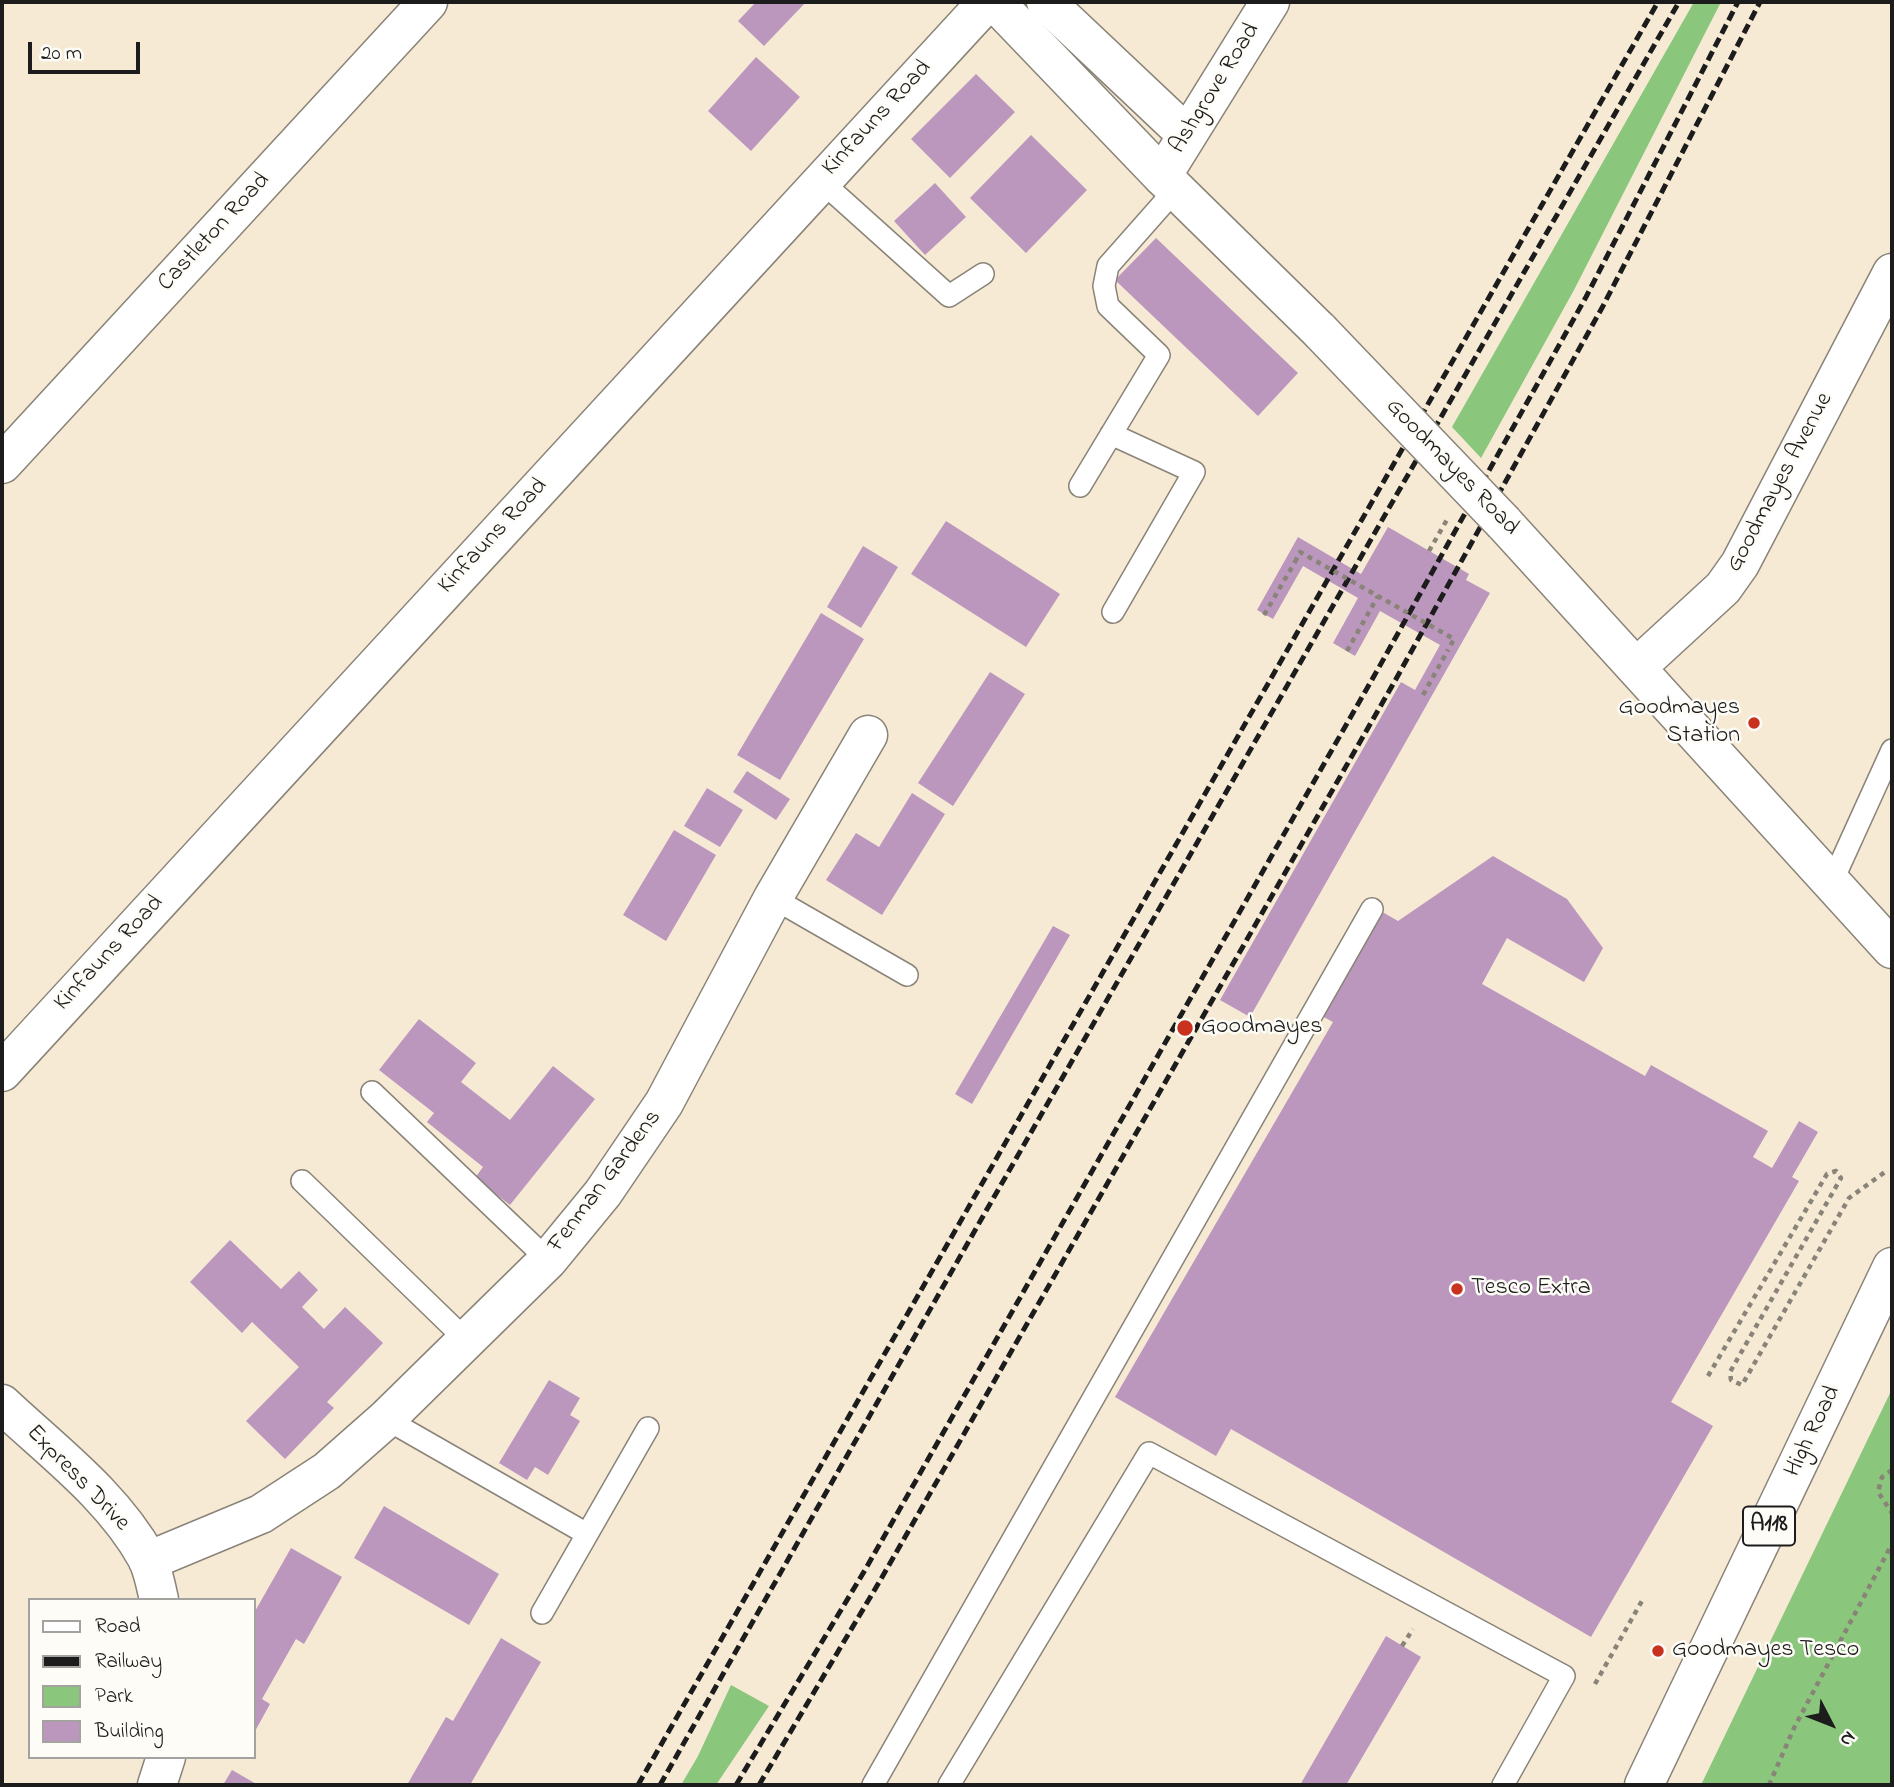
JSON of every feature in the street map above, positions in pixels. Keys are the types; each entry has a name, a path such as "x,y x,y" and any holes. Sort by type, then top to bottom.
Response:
{"street":[{"name":"Castleton Road","path":"2,464 428,2"},
{"name":"Kinfauns Road","path":"2,1072 987,2"},
{"name":"Goodmayes Road","path":"995,2 1169,183 1320,331 1504,523 1892,949"},
{"path":"1046,2 1187,135"},
{"name":"Ashgrove Road","path":"1169,183 1187,135 1270,2"},
{"name":"Goodmayes Avenue","path":"1637,667 1723,588 1740,564 1892,273"},
{"name":"Fenman Gardens","path":"148,1561 261,1514 327,1471 386,1419 548,1260 603,1194 664,1103 773,898 868,735"},
{"name":"High Road","path":"1644,1785 1892,1267"},
{"name":"Express Drive","path":"2,1404 91,1487 126,1525 148,1561 158,1598"},
{"path":"157,1785 165,1759"}],"lane":[{"path":"821,181 949,296 983,274"},
{"path":"1080,486 1159,355 1108,306 1104,286 1108,266 1169,183"},
{"path":"1111,434 1194,472 1113,612"},
{"path":"1832,882 1892,750"},
{"path":"773,898 907,975"},
{"path":"873,1785 1373,909"},
{"path":"372,1092 548,1260"},
{"path":"302,1181 465,1339"},
{"path":"386,1419 587,1534"},
{"path":"542,1613 648,1428"},
{"path":"949,1785 1149,1453 1564,1676 1503,1785"}],"path":[{"path":"1264,615 1300,552 1454,639 1423,695"},
{"path":"1347,651 1378,596"},
{"path":"1708,1376 1827,1174 1836,1171 1841,1178 1730,1372 1731,1380 1742,1385 1849,1198 1885,1172"},
{"path":"1892,1470 1882,1477 1878,1492 1892,1513"},
{"path":"1769,1785 1794,1728 1892,1544"}],"green space":[{"path":"1694,2 1721,2 1574,290 1481,458 1452,427"},
{"path":"1892,1389 1892,1785 1701,1785"},
{"path":"731,1685 769,1706 716,1785 681,1785 698,1756"}],"building":[{"path":"756,2 806,2 764,46 738,21"},
{"path":"756,57 800,97 751,151 708,111"},
{"path":"976,74 1015,112 950,178 911,139"},
{"path":"1031,135 1087,190 1026,253 970,198"},
{"path":"935,183 966,217 925,255 894,221"},
{"path":"1156,238 1298,373 1258,416 1115,280"},
{"path":"946,521 1060,594 1026,647 911,574"},
{"path":"1388,527 1469,574 1466,580 1490,593 1250,1017 1220,1000 1401,682 1415,690 1440,645 1380,611 1355,656 1333,643 1358,598 1303,566 1273,619 1257,610 1298,537 1361,574"},
{"path":"863,546 898,567 861,628 827,607"},
{"path":"821,613 864,639 780,780 737,755"},
{"path":"990,672 1025,694 953,806 918,783"},
{"path":"747,771 790,799 776,820 733,792"},
{"path":"707,788 743,810 720,847 684,826"},
{"path":"912,793 945,814 882,915 826,880 856,833 879,847"},
{"path":"674,830 716,855 666,941 623,915"},
{"name":"Tesco Extra","path":"1493,856 1567,899 1603,948 1584,982 1507,938 1482,984 1645,1076 1651,1065 1768,1131 1753,1157 1772,1168 1799,1121 1818,1132 1792,1177 1799,1181 1671,1402 1713,1426 1591,1637 1231,1429 1216,1456 1115,1397 1333,1022 1318,1014 1379,910 1398,921"},
{"path":"1053,926 1070,935 972,1104 955,1094"},
{"path":"419,1019 476,1063 461,1082 510,1120 553,1066 595,1099 510,1205 475,1178 483,1167 427,1122 434,1113 379,1070"},
{"path":"230,1240 281,1289 299,1271 318,1290 302,1307 324,1329 345,1307 383,1343 327,1402 334,1408 285,1459 246,1421 299,1367 252,1322 242,1333 190,1282"},
{"path":"549,1380 580,1398 570,1415 580,1421 548,1475 535,1467 527,1480 499,1463"},
{"path":"384,1506 499,1574 469,1625 354,1558"},
{"path":"291,1548 342,1577 304,1644 296,1639 262,1699 270,1704 256,1729 256,1609"},
{"path":"1386,1636 1421,1657 1346,1785 1300,1785"},
{"path":"501,1638 541,1662 470,1785 407,1785 446,1717 453,1721"},
{"path":"232,1770 258,1785 223,1785"}],"railway":[{"path":"638,1785 1658,2"},
{"path":"660,1785 1679,2"},
{"path":"736,1785 865,1570 1378,669 1586,297 1738,2"},
{"path":"759,1785 881,1579 1396,679 1603,306 1760,2"}],"place":[{"name":"Goodmayes Station","path":"1754,723"},
{"name":"Goodmayes","path":"1185,1028"},
{"name":"Tesco Extra","path":"1457,1289"},
{"name":"Goodmayes Tesco","path":"1658,1651"}]}
